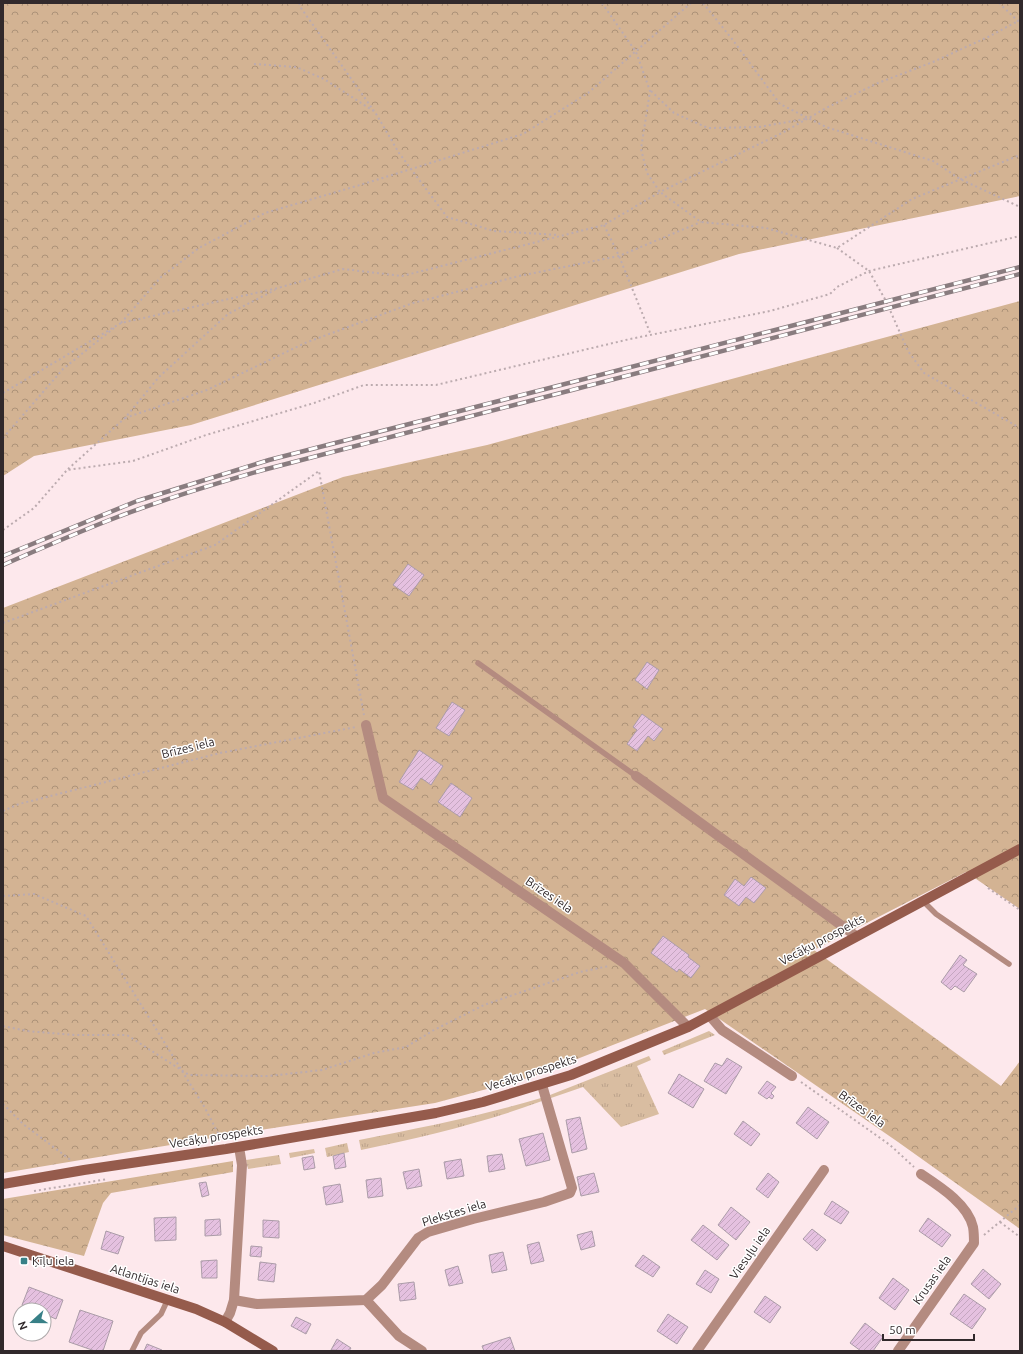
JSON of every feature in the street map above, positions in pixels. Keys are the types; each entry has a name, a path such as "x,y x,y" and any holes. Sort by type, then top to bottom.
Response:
{"main road":[{"name":"Vecāķu prospekts","path":"3,1184 84,1170 239,1147 436,1113 483,1102 571,1075 688,1027 710,1016 1020,849"},
{"name":"Atlantijas iela","path":"3,1246 196,1309 225,1322 273,1351"}],"street":[{"name":"Brīzes iela","path":"366,725 383,798 624,963 688,1027"},
{"path":"636,776 856,936"},
{"path":"710,1016 722,1030 792,1076"},
{"name":"Plekstes iela","path":"366,1300 382,1285 418,1238 428,1232 473,1219 544,1202 570,1193 572,1188 542,1084"},
{"path":"225,1322 230,1313 234,1300 242,1165 239,1147"},
{"name":"Viesuļu iela","path":"697,1351 824,1170"},
{"path":"921,1174 951,1195 964,1210 973,1226 974,1243"},
{"name":"Krusas iela","path":"898,1351 974,1243"},
{"path":"234,1300 257,1304 366,1300 399,1336 422,1351"}],"lane":[{"path":"478,663 636,776"},
{"path":"923,901 936,914 1009,964"},
{"path":"132,1351 141,1333 161,1314 168,1299"}],"path":[{"path":"299,3 301,8 375,112 399,153 447,217 494,231 562,235"},
{"path":"602,3 636,52 650,90 674,113 708,128 759,127 808,118"},
{"path":"3,438 63,369 121,323 161,277 199,248 265,213 523,134 588,93 691,3"},
{"path":"703,3 732,39 780,104 826,126 933,161 960,179 1020,207"},
{"path":"3,393 121,323 278,288 343,269 402,276 604,225 660,192 782,133 828,107 878,83 933,62 1020,22 999,3"},
{"path":"254,64 296,67 324,79 375,112"},
{"path":"650,90 641,149 647,173 660,192 701,222"},
{"path":"837,248 912,199 1020,155"},
{"path":"125,418 207,390 304,343 413,303 519,276 619,256 701,222 766,228 837,248 869,271 886,301 908,351 924,373 1020,428"},
{"path":"604,225 619,256 651,335"},
{"path":"67,470 133,461 206,435 314,403 364,385 436,385 651,335 770,310 830,294 837,287 869,271 1020,236"},
{"path":"3,530 34,508 67,470 125,418 159,377 228,314 278,288"},
{"path":"3,623 214,546 319,471 366,725"},
{"name":"Brīzes iela","path":"3,811 19,804 220,753 366,725"},
{"path":"988,888 1020,910"},
{"path":"3,896 34,894 86,916 205,1108 226,1149"},
{"path":"3,1026 27,1031 74,1035 127,1035 189,1075 269,1076 322,1070 374,1053 406,1047 434,1030 498,999 580,972 624,963"},
{"name":"Brīzes iela","path":"792,1076 890,1145 921,1174"},
{"path":"3,1104 23,1124 84,1170"},
{"path":"34,1191 110,1178"},
{"path":"974,1243 1020,1205"},
{"path":"1000,1222 1020,1237"}],"green space":[{"path":"3,3 1020,3 1020,196 739,254 191,425 34,456 3,476"},
{"path":"1020,301 1020,909 966,872 814,950 1001,1086 1020,1061 1020,1229 898,1142 705,1009 531,1077 435,1103 248,1132 3,1173 3,608 343,477 487,445"},
{"path":"709,1031 715,1035 664,1055 662,1051"},
{"path":"649,1056 651,1060 637,1066 659,1114 621,1127 583,1087 551,1098 550,1095"},
{"path":"541,1098 542,1101 475,1123 430,1135 361,1150 359,1140 473,1116"},
{"path":"347,1143 349,1152 327,1157 325,1148"},
{"path":"314,1149 315,1153 290,1158 289,1153"},
{"path":"279,1155 281,1164 248,1169 246,1160"},
{"path":"233,1161 233,1172 111,1193 103,1203 84,1256 3,1235 3,1199"}],"building":[{"path":"408,564 424,575 409,596 393,585"},
{"path":"647,662 659,670 647,689 635,680"},
{"path":"452,702 465,710 449,736 436,728"},
{"path":"642,714 663,729 654,741 648,736 637,751 627,744 637,730 633,727"},
{"path":"419,750 443,766 431,785 421,778 413,790 399,782"},
{"path":"451,783 472,798 460,817 438,802"},
{"path":"751,877 766,888 754,903 746,897 739,906 724,895 735,879 744,886"},
{"path":"663,936 689,955 688,957 700,966 691,978 679,969 677,972 651,953"},
{"path":"960,955 967,960 963,965 977,974 964,992 955,986 951,990 941,982"},
{"path":"727,1058 742,1067 726,1094 704,1081 715,1063 722,1066"},
{"path":"679,1074 704,1089 693,1108 668,1093"},
{"path":"767,1081 776,1087 771,1093 774,1096 772,1099 769,1097 767,1099 758,1093"},
{"path":"808,1107 829,1122 817,1139 796,1123"},
{"path":"580,1117 587,1149 572,1153 566,1120"},
{"path":"743,1121 760,1134 751,1146 734,1134"},
{"path":"543,1133 550,1160 526,1166 519,1139"},
{"path":"344,1153 346,1167 335,1169 333,1156"},
{"path":"502,1154 505,1169 489,1172 487,1156"},
{"path":"313,1156 315,1168 304,1170 302,1158"},
{"path":"461,1159 464,1176 447,1179 444,1162"},
{"path":"419,1169 422,1186 407,1189 403,1172"},
{"path":"594,1173 599,1192 581,1196 577,1177"},
{"path":"768,1173 779,1182 768,1198 756,1189"},
{"path":"381,1178 383,1196 368,1198 366,1180"},
{"path":"206,1182 209,1195 202,1197 199,1183"},
{"path":"340,1184 343,1202 326,1205 323,1187"},
{"path":"832,1201 849,1212 841,1224 824,1214"},
{"path":"731,1207 750,1222 736,1240 718,1225"},
{"path":"176,1217 176,1240 155,1241 154,1218"},
{"path":"928,1218 951,1235 942,1247 919,1231"},
{"path":"220,1219 221,1235 205,1236 205,1220"},
{"path":"263,1220 279,1221 279,1238 263,1237"},
{"path":"703,1225 729,1245 717,1260 691,1240"},
{"path":"812,1229 826,1240 817,1251 803,1239"},
{"path":"106,1231 124,1237 118,1254 101,1249"},
{"path":"592,1231 595,1246 581,1250 577,1235"},
{"path":"539,1242 544,1261 531,1264 527,1245"},
{"path":"251,1246 262,1247 261,1257 250,1256"},
{"path":"503,1252 507,1270 492,1273 489,1255"},
{"path":"643,1255 660,1267 653,1277 635,1266"},
{"path":"217,1260 217,1278 202,1278 201,1261"},
{"path":"260,1262 276,1264 274,1282 258,1280"},
{"path":"458,1266 463,1283 449,1286 445,1270"},
{"path":"983,1269 1001,1284 989,1299 971,1284"},
{"path":"705,1270 719,1279 711,1293 696,1284"},
{"path":"893,1278 909,1290 895,1310 879,1298"},
{"path":"414,1282 416,1299 400,1301 398,1284"},
{"path":"29,1287 63,1300 56,1319 52,1317 52,1302 23,1302"},
{"path":"964,1294 986,1309 972,1329 950,1314"},
{"path":"765,1296 781,1307 770,1323 754,1312"},
{"path":"80,1310 113,1321 103,1351 95,1351 69,1342"},
{"path":"668,1314 688,1327 677,1344 657,1331"},
{"path":"296,1317 311,1324 306,1334 291,1326"},
{"path":"865,1323 883,1337 873,1351 861,1351 850,1343"},
{"path":"510,1337 515,1351 484,1351 482,1346"},
{"path":"337,1339 351,1348 349,1351 331,1350"},
{"path":"147,1344 162,1350 162,1351 144,1351"}],"railway":[{"path":"3,556 137,501 269,460 1020,267"},
{"path":"3,565 107,521 223,481 1020,274"}],"place":[{"name":"Ķīļu iela","path":"24,1261"}]}
